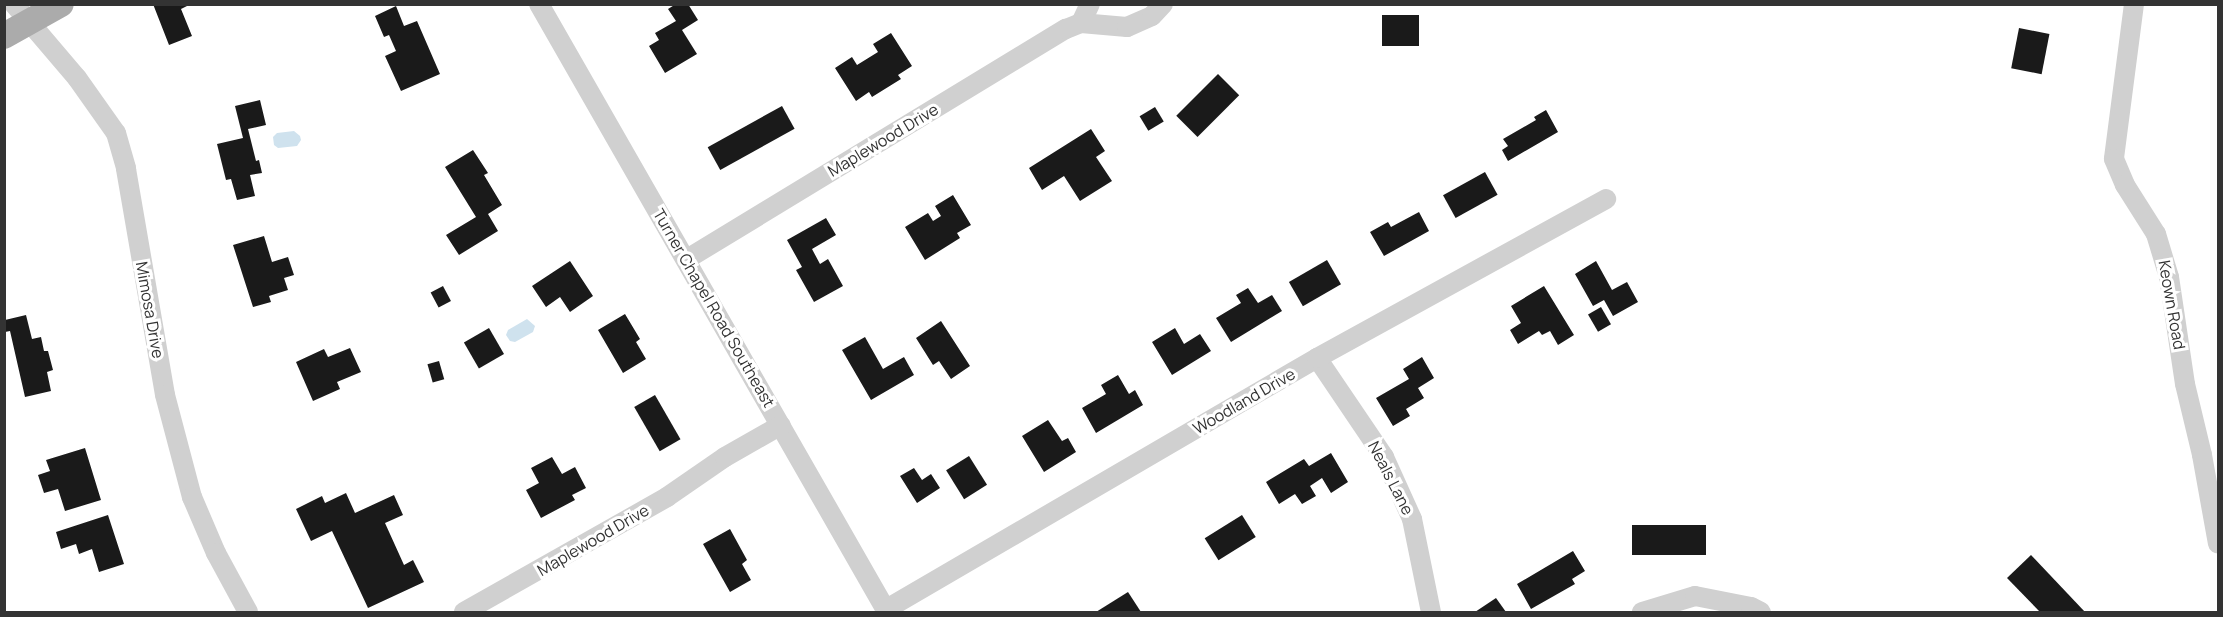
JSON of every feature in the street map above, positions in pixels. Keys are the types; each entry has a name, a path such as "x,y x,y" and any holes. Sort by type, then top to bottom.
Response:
{"main road":[{"path":"4,36 22,13 61,4"}],"street":[{"name":"Turner Chapel Road Southeast","path":"539,4 886,611"},
{"path":"1090,4 1081,23 1127,27 1152,16 1163,4"},
{"name":"Keown Road","path":"2134,4 2114,159 2125,185 2156,234 2169,277 2185,384 2202,455 2218,544"},
{"name":"Mimosa Drive","path":"22,13 90,95 116,134 126,169 165,395 192,497 216,553 248,612"},
{"name":"Maplewood Drive","path":"687,260 1056,35 1081,23"},
{"name":"Woodland Drive","path":"886,611 1317,358 1606,199"},
{"name":"Neals Lane","path":"1317,358 1384,457 1394,478 1412,519 1431,612"},
{"name":"Maplewood Drive","path":"464,612 667,497 725,457 781,425"},
{"path":"1642,612 1695,596 1751,607 1761,612"}],"water":[{"path":"294,131 301,140 297,146 278,148 274,145 273,137 277,133"},
{"path":"527,319 535,326 533,332 515,342 510,341 506,335 508,330"}],"building":[{"path":"153,4 191,4 181,9 192,36 169,45"},
{"path":"676,4 688,4 698,20 682,30 697,54 665,73 649,46 659,40 655,33 676,21 668,9"},
{"path":"396,6 404,26 417,21 440,74 401,91 385,56 396,51 389,35 384,37 375,16"},
{"path":"1382,15 1419,15 1419,46 1382,46"},
{"path":"2019,28 2049,34 2042,74 2011,68"},
{"path":"891,33 912,66 898,75 901,79 872,97 869,92 856,101 835,68 852,57 857,65 878,52 873,44"},
{"path":"1218,74 1239,95 1197,137 1176,116"},
{"path":"260,100 266,125 248,129 256,161 259,160 262,173 250,175 255,196 237,200 231,179 226,180 217,144 243,138 235,106"},
{"path":"782,106 795,129 720,170 708,147"},
{"path":"1155,107 1164,122 1148,131 1140,116"},
{"path":"1546,110 1558,132 1508,161 1502,150 1508,146 1503,139 1536,120 1534,117"},
{"path":"1091,129 1105,151 1096,157 1112,181 1080,201 1064,176 1042,190 1029,168"},
{"path":"473,150 488,173 484,175 502,205 488,214 498,231 459,255 446,235 476,217 445,167"},
{"path":"1485,172 1498,195 1456,218 1443,195"},
{"path":"953,195 971,225 957,233 960,238 925,260 905,227 928,213 933,221 941,216 935,206"},
{"path":"1419,212 1429,231 1384,256 1370,232 1388,222 1391,227"},
{"path":"826,218 836,235 812,249 820,264 828,259 843,286 814,302 796,270 802,267 787,240"},
{"path":"264,236 272,262 288,257 294,275 284,278 288,290 269,296 271,302 253,307 233,245"},
{"path":"1327,260 1341,284 1303,306 1289,282"},
{"path":"570,261 593,296 570,312 560,297 546,307 532,286"},
{"path":"1596,261 1612,290 1627,282 1638,302 1613,316 1604,300 1593,306 1575,274"},
{"path":"443,286 451,301 439,308 431,293"},
{"path":"1544,286 1574,335 1558,345 1550,331 1542,335 1539,331 1518,344 1510,330 1521,323 1511,306"},
{"path":"1248,288 1258,303 1272,295 1282,311 1231,342 1216,318 1241,303 1236,295"},
{"path":"1601,307 1611,324 1598,332 1588,314"},
{"path":"625,314 640,339 636,342 646,359 623,373 598,330"},
{"path":"26,315 32,339 41,337 44,351 48,351 53,370 47,372 51,391 25,397 10,331 5,332 5,320"},
{"path":"941,321 970,366 951,379 939,361 933,365 916,338"},
{"path":"489,328 504,354 479,368 464,342"},
{"path":"1175,328 1184,344 1200,334 1211,351 1172,375 1152,342"},
{"path":"865,337 883,369 904,357 914,375 871,400 842,350"},
{"path":"350,348 361,372 337,382 340,389 313,401 296,362 324,349 328,357"},
{"path":"1422,357 1434,378 1418,388 1424,398 1406,409 1410,416 1393,426 1376,398 1409,379 1403,369"},
{"path":"439,361 444,379 433,383 427,364"},
{"path":"1118,375 1129,394 1135,390 1143,405 1096,433 1082,408 1106,394 1101,385"},
{"path":"655,395 680,439 660,451 634,407"},
{"path":"1048,420 1062,441 1068,438 1076,452 1044,472 1022,436"},
{"path":"85,448 101,500 65,511 58,489 44,493 38,475 50,471 46,460"},
{"path":"1331,453 1348,482 1331,493 1322,478 1310,486 1316,496 1302,504 1295,494 1279,504 1266,482 1304,459 1309,466"},
{"path":"969,456 987,485 964,499 946,470"},
{"path":"552,457 562,474 575,467 586,488 572,495 575,500 541,518 526,490 539,483 531,468"},
{"path":"914,468 922,480 931,474 940,488 917,503 900,476"},
{"path":"346,493 355,513 394,495 403,515 385,523 404,565 413,560 424,582 368,608 332,531 311,541 296,509 322,496 325,503"},
{"path":"108,515 124,564 99,572 92,549 79,554 76,544 61,549 56,532"},
{"path":"1242,515 1256,537 1218,560 1205,538"},
{"path":"1632,525 1706,525 1706,555 1632,555"},
{"path":"730,529 747,560 742,564 751,580 730,592 703,544"},
{"path":"1573,551 1585,571 1572,579 1575,584 1531,609 1517,584"},
{"path":"2031,555 2085,612 2040,612 2007,578"},
{"path":"1128,592 1141,612 1096,612"},
{"path":"1496,598 1506,612 1475,612"}]}
